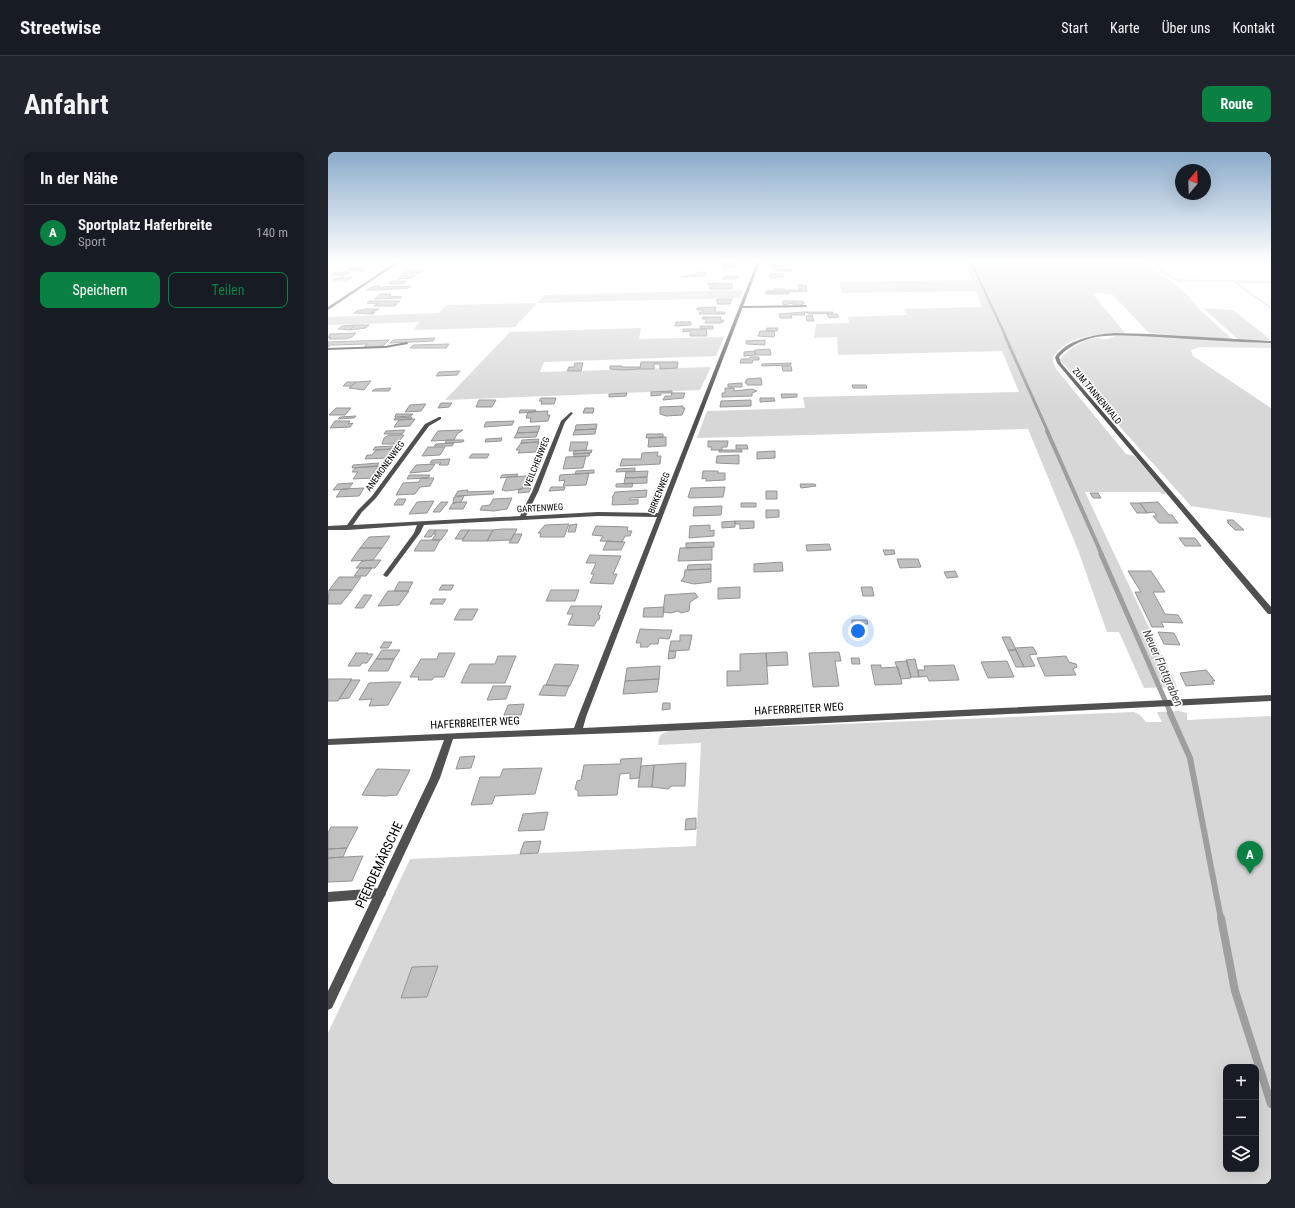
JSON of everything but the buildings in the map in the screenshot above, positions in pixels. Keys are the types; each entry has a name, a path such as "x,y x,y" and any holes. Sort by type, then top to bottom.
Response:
{"street":[{"name":"BIRKENWEG","path":"578,731 582,717 660,515 741,310"},
{"name":"ZUM TANNENWALD","path":"1271,342 1159,335 1111,335 1095,337 1077,342 1063,350 1057,357 1059,364 1271,612"},
{"path":"328,349 385,347 407,344"},
{"name":"VEILCHENWEG","path":"522,518 535,492 563,421 571,414"},
{"name":"ANEMONENWEG","path":"348,528 360,511 374,497 427,425 439,418"},
{"name":"GARTENWEG","path":"328,528 608,514 660,515"},
{"path":"386,575 417,533 421,524"},
{"name":"HAFERBREITER WEG","path":"328,742 646,729 1271,698"},
{"name":"PFERDEMÄRSCHE","path":"328,1004 435,778 450,736"},
{"path":"328,897 381,893"}],"shaded area":[{"path":"441,310 530,310 515,327 413,330 420,322 328,325 328,317 439,313"},
{"path":"905,310 1106,310 1125,333 1090,336 1073,340 1055,354 1053,362 1056,369 1126,454 1134,456 1165,491 1165,494 1160,492 1085,492 1177,687 1144,688 1119,632 1107,632 1078,550 1028,429 697,438 707,411 805,408 803,397 1019,392 1002,351 838,355 837,337 814,338 816,324 849,323 848,317 907,315"},
{"path":"1127,310 1200,310 1233,340 1149,333"},
{"path":"1205,310 1233,310 1271,340 1239,340"},
{"path":"641,328 639,339 724,337 716,356 544,362 540,372 711,367 700,390 445,400 510,332"},
{"path":"1115,336 1153,336 1271,343 1271,348 1200,347 1191,350 1193,356 1271,408 1271,518 1191,506 1060,360 1066,353 1082,342 1093,338 1109,339"},
{"path":"1179,711 1187,713 1187,720 1271,716 1271,1184 328,1184 328,1033 410,859 696,846 701,743 658,745 660,735 669,731 1134,712 1140,715 1146,722 1162,722 1157,712"}],"waterway":[{"name":"Neuer Flottgraben","path":"993,310 1006,337"},
{"name":"Neuer Flottgraben","path":"1005,336 1048,432"},
{"name":"Neuer Flottgraben","path":"1047,431 1102,555"},
{"name":"Neuer Flottgraben","path":"1101,554 1171,714"},
{"name":"Neuer Flottgraben","path":"1170,713 1190,758 1221,919"},
{"name":"Neuer Flottgraben","path":"1221,918 1235,991 1271,1104"}],"place":[{"name":"Sportplatz Haferbreite","path":"1250,874"}]}
